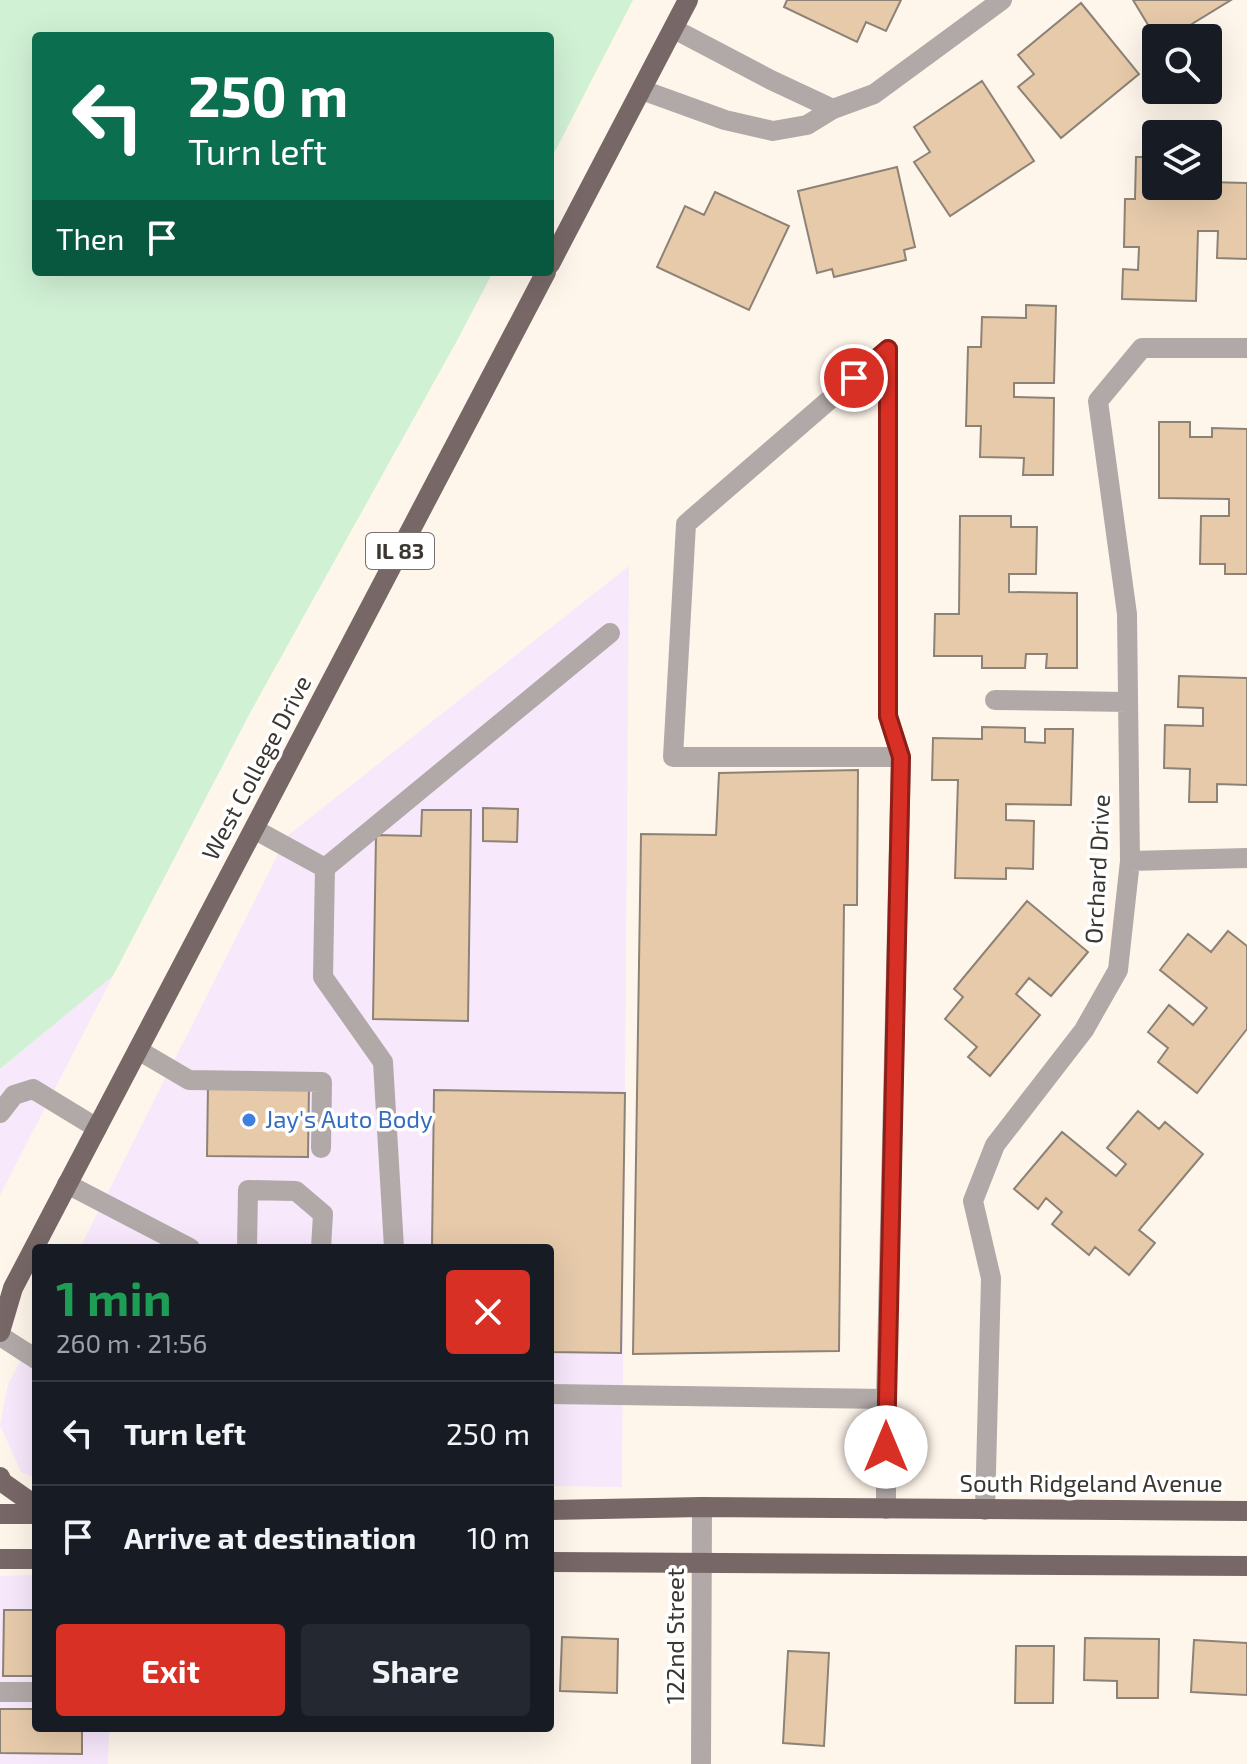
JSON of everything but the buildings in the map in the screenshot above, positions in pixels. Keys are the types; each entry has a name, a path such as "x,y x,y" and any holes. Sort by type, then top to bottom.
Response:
{"main road":[{"path":"554,256 688,0"},
{"name":"West College Drive","path":"34,1244 544,276"},
{"name":"West College Drive","path":"0,1334 6,1295 32,1248"},
{"path":"0,1477 2,1482 32,1503"},
{"name":"South Ridgeland Avenue","path":"554,1510 702,1507 1247,1511"},
{"path":"0,1514 32,1514"},
{"path":"0,1559 32,1559"},
{"path":"554,1562 1247,1566"}],"street":[{"path":"642,90 725,120 773,131 807,125 833,109 874,94 1002,0"},
{"path":"674,29 833,109"},
{"name":"Orchard Drive","path":"985,1510 991,1278 973,1201 995,1145 1084,1030 1118,970 1130,861 1127,614 1098,401 1142,348 1247,348"},
{"path":"886,1509 901,757 888,716 888,349 686,524 673,757 901,757"},
{"path":"394,1244 383,1062 323,977 325,868 610,633"},
{"path":"995,700 1128,702"},
{"path":"254,829 325,868"},
{"path":"1130,861 1247,858"},
{"path":"138,1050 189,1080 322,1082 321,1148"},
{"path":"0,1113 14,1095 33,1089 97,1128"},
{"path":"67,1184 182,1244"},
{"path":"247,1244 248,1190 296,1191 323,1214 321,1244"},
{"path":"0,1334 32,1356"},
{"path":"554,1394 886,1399"},
{"name":"122nd Street","path":"701,1764 702,1507"},
{"path":"0,1692 32,1692"}],"shaded area":[{"path":"629,566 622,1487 554,1486 554,1244 82,1244 287,836"},
{"path":"113,976 0,1195 0,1069"},
{"path":"32,1340 32,1476 21,1472 0,1425 8,1384"},
{"path":"32,1575 32,1732 109,1732 108,1764 0,1764 0,1576"}],"green space":[{"path":"0,0 633,0 554,153 554,32 32,32 32,276 491,276 250,713 113,976 0,1069"}],"place":[{"name":"Jay's Auto Body","path":"249,1120"}],"route":[{"path":"854,378 888,349 888,716 901,757 886,1447"}]}
